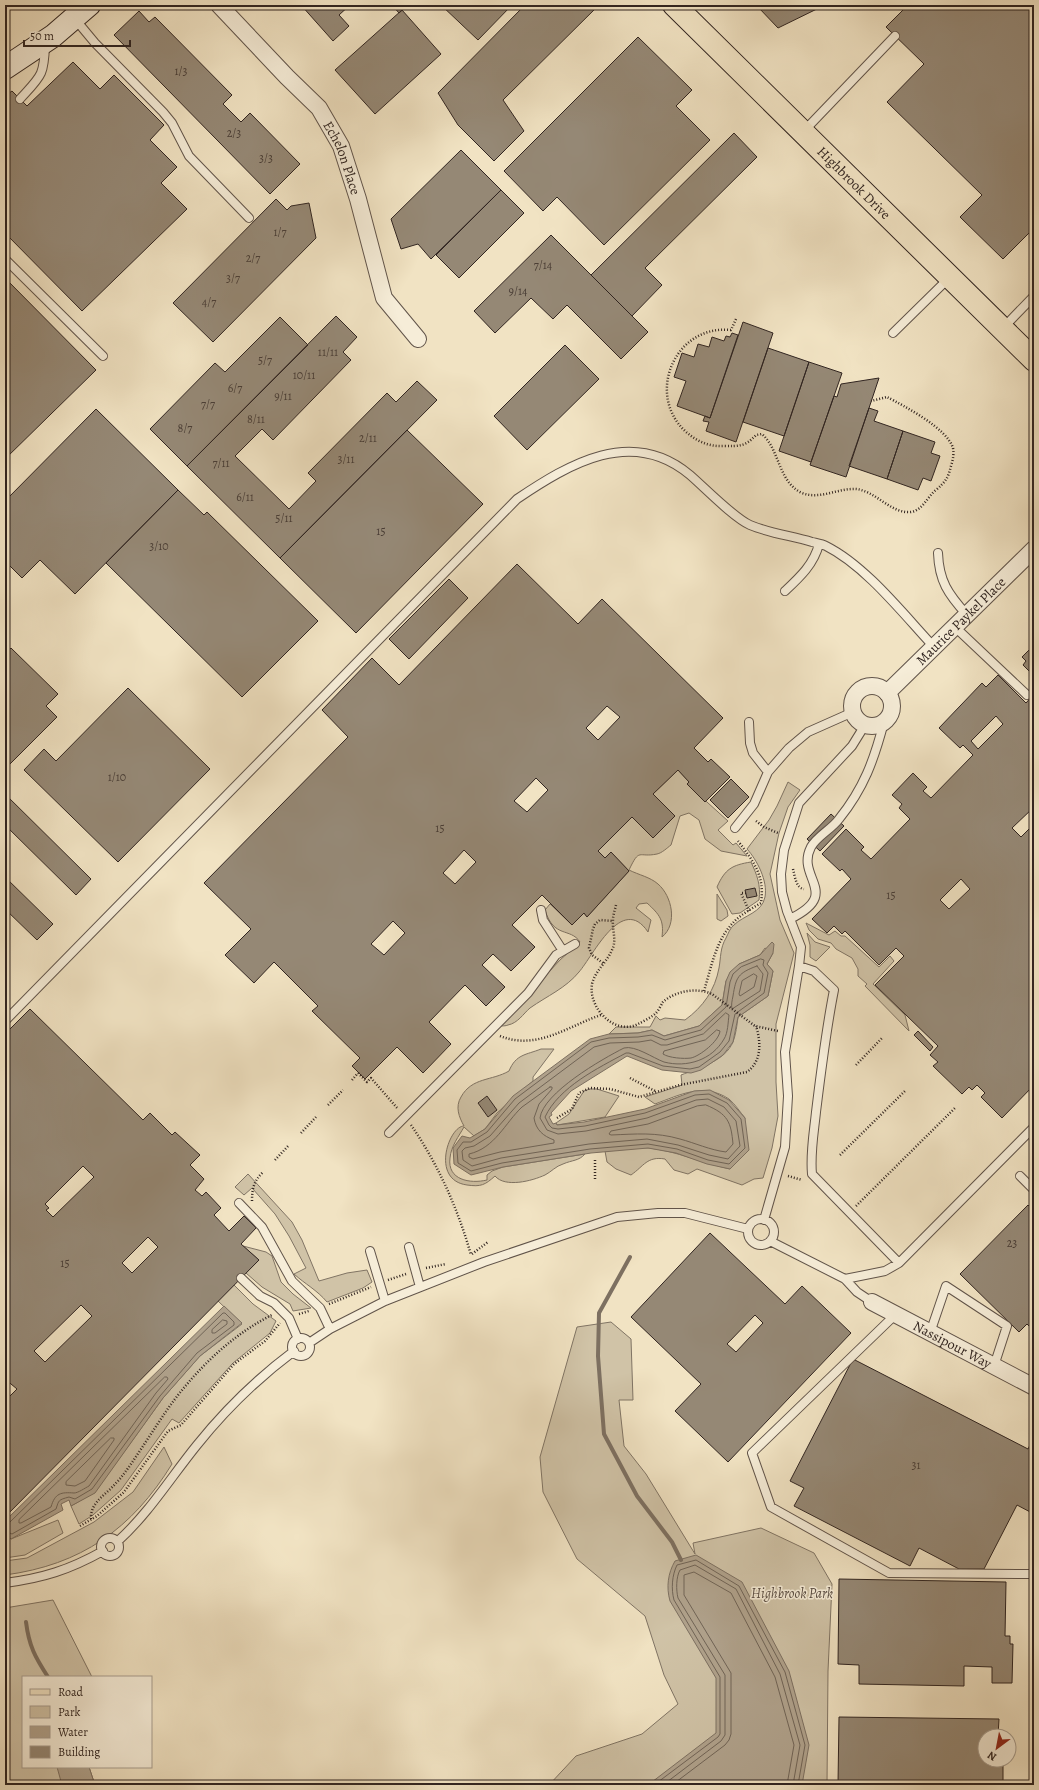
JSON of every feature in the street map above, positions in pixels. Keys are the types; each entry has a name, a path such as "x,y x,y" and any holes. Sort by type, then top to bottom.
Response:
{"main road":[{"name":"Highbrook Drive","path":"678,6 802,133 1034,360"},
{"path":"5,68 45,42 80,10"}],"street":[{"name":"Echelon Place","path":"219,5 287,77 319,108 341,146 358,199 384,298 418,338"},
{"name":"Maurice Paykel Place","path":"887,693 1034,549"},
{"path":"873,686 881,688 887,693 892,705 889,718 884,722 871,726 865,725 856,718 853,712 852,705 854,698 859,692 873,686"},
{"name":"Nassipour Way","path":"872,1302 1034,1386"}],"lane":[{"path":"80,10 95,43 163,112 172,123 188,156 249,218"},
{"path":"802,133 895,36"},
{"path":"20,99 40,77 44,68 45,42"},
{"path":"5,259 103,356"},
{"path":"892,333 950,278"},
{"path":"1003,328 1034,296"},
{"path":"5,1021 517,499 547,478 598,456 622,452 655,454 676,464 750,525 826,545 853,564 881,590 934,647"},
{"path":"785,591 810,565 817,552 819,544"},
{"path":"938,553 939,569 942,581 967,615"},
{"path":"955,627 1027,695"},
{"path":"735,828 754,804 768,772 789,748 808,732 853,712"},
{"path":"749,722 750,743 753,753 768,772"},
{"path":"790,919 809,908 814,901 816,893 808,862 812,846 838,820 859,792 877,748 884,722"},
{"path":"764,1220 785,1147 788,1096 785,1052 799,966 800,947 782,892 781,874 784,850 799,803 852,746 865,725"},
{"path":"541,910 543,920 563,951"},
{"path":"389,1133 528,993 556,955 575,944"},
{"path":"799,966 814,971 834,990 826,1035 811,1165 812,1174 899,1263"},
{"path":"845,1279 885,1271 899,1263 1034,1127"},
{"path":"1020,1176 1034,1190"},
{"path":"239,1203 262,1227 292,1281 320,1308 330,1329"},
{"path":"309,1343 330,1329 386,1301 420,1287 484,1262 617,1217 658,1213 685,1213 748,1229"},
{"path":"756,1220 768,1221 773,1228 773,1236 770,1241 764,1244 756,1244 750,1239 748,1229 756,1220"},
{"path":"770,1241 845,1279 857,1292 872,1302"},
{"path":"408,1247 420,1287"},
{"path":"370,1251 386,1301"},
{"path":"241,1278 260,1296 274,1304 289,1318 298,1339"},
{"path":"930,1333 946,1286 1007,1326 994,1366"},
{"path":"896,1315 752,1453 771,1507 889,1573 1034,1574"},
{"path":"305,1338 309,1343 309,1350 306,1354 300,1355 294,1352 292,1345 298,1339 305,1338"},
{"path":"118,1541 139,1521 223,1414 255,1384 294,1352"},
{"path":"114,1538 118,1541 119,1550 116,1554 109,1555 103,1551 102,1545 105,1539 114,1538"},
{"path":"5,1583 44,1576 65,1570 79,1565 103,1551"}],"path":[{"path":"736,319 731,330 725,329 709,333 689,343 681,350 671,368 666,390 669,408 678,424 696,440 706,444 721,446 742,446 749,443 756,435 762,434 770,442 784,476 802,493 822,495 856,490 878,498 897,510 911,512 918,510 932,493 946,482 953,458 952,448 949,441 940,432 916,413 886,397 872,401"},
{"path":"756,821 764,827 779,833"},
{"path":"704,991 714,956 732,923 761,903 763,890 762,881 750,857 738,841"},
{"path":"792,863 796,882 800,888 803,890 805,888"},
{"path":"746,893 741,893 748,911"},
{"path":"616,905 613,920 614,944 592,984 591,994 594,1004 603,1016 618,1025 637,1025 655,1014 664,1002 684,991 704,991 712,994 755,1026 778,1031"},
{"path":"603,963 592,955 589,948 593,929 595,924 600,920 613,920"},
{"path":"491,1031 510,1039 531,1041 556,1035 588,1019 603,1016"},
{"path":"557,1118 572,1109 579,1093 590,1088 610,1089 639,1097 680,1084 747,1072 754,1067 759,1057 759,1036 755,1026"},
{"path":"856,1065 883,1037"},
{"path":"352,1080 358,1073 367,1082 371,1078 405,1117 423,1143 451,1197 471,1255"},
{"path":"630,1078 656,1092"},
{"path":"328,1105 342,1090"},
{"path":"840,1155 906,1090"},
{"path":"850,1212 955,1108"},
{"path":"301,1133 316,1117"},
{"path":"275,1160 289,1145"},
{"path":"595,1159 595,1179"},
{"path":"252,1188 256,1180 264,1172"},
{"path":"788,1176 802,1180"},
{"path":"468,1257 488,1242"},
{"path":"426,1268 449,1263"},
{"path":"386,1281 408,1273"},
{"path":"328,1304 373,1286"},
{"path":"296,1315 314,1310"},
{"path":"91,1519 93,1507 100,1498 116,1484 184,1388 220,1352 253,1325 268,1318"},
{"path":"80,1526 124,1492 168,1431 181,1425 234,1364 265,1341 282,1322"},
{"path":"1030,1434 1032,1429"}],"green space":[{"path":"678,770 689,782 687,784 728,821 718,830 733,845 736,843 747,856 721,851 705,839 699,820 689,813 680,816 671,845 659,853 638,856 635,858 629,870 658,884 667,896 670,903 671,918 670,925 662,937 662,922 658,915 647,903 639,904 636,908 651,920 648,932 638,922 628,920 618,923 600,942 574,978 556,992 530,1008 512,1024 499,1026 560,960 580,942 572,935 557,929 549,919 545,910 550,904 572,925 584,913 587,917 629,871 611,852 605,858 598,851 632,817 653,838 675,816 653,794"},
{"path":"788,782 800,790 788,807 779,833 770,874 780,920 794,953 776,1024 776,1082 778,1116 772,1148 763,1178 754,1179 742,1185 697,1169 688,1174 674,1170 665,1159 659,1158 646,1162 631,1175 616,1169 607,1162 605,1151 649,1148 730,1169 745,1118 729,1099 710,1091 683,1094 655,1104 645,1097 682,1085 681,1075 711,1063 729,1049 735,1036 738,1017 768,996 773,971 767,964 773,953 765,948 760,955 739,964 726,981 722,1005 699,1026 664,1036 652,1030 638,1033 609,1034 616,1027 650,1027 656,1016 660,1020 665,1018 685,1020 703,1004 715,984 723,945 730,929 757,910 765,897 765,884 761,871 747,849 769,820"},
{"path":"751,862 758,880 759,900 740,913 732,914 717,887 726,872 734,866"},
{"path":"717,894 727,910 728,916 721,921 717,919"},
{"path":"806,923 829,935 835,931 841,936 845,936 879,967 890,956 894,961 873,984 905,1015 909,1031 865,986 867,984 858,976 858,969 852,958 836,949 831,943 818,939 809,930"},
{"path":"807,933 815,942 830,947 816,961 810,957 810,945"},
{"path":"541,1049 554,1049 533,1077 533,1081 497,1113 485,1129 474,1136 464,1127 452,1149 450,1165 452,1171 461,1179 467,1181 480,1181 487,1180 487,1175 492,1171 503,1167 585,1154 578,1159 558,1166 545,1175 526,1181 512,1183 505,1182 499,1180 495,1176 485,1183 476,1186 467,1185 456,1181 449,1174 446,1164 446,1154 453,1135 458,1128 464,1126 459,1116 458,1108 461,1097 471,1086 509,1071 518,1058"},
{"path":"597,1089 619,1096 605,1117 557,1125 556,1123 569,1114 584,1091"},
{"path":"248,1174 292,1222 302,1240 319,1281 347,1273 367,1270 372,1282 363,1288 327,1302 294,1274 306,1268 275,1214 252,1188 244,1195 235,1187"},
{"path":"243,1246 266,1252 272,1256 281,1282 293,1294 311,1308 293,1311 290,1304 262,1287 246,1273 259,1260"},
{"path":"234,1285 253,1304 276,1321 270,1333 233,1363 179,1423 172,1419 121,1490 93,1515 79,1524 71,1506 95,1492 163,1398 200,1356 242,1324 218,1301"},
{"name":"Highbrook Park","path":"611,1322 631,1339 633,1400 619,1400 624,1446 646,1474 695,1554 693,1543 761,1528 814,1553 832,1584 828,1671 827,1785 549,1785 576,1756 642,1734 678,1704 664,1675 645,1616 577,1559 543,1492 540,1457 577,1327"},
{"path":"164,1447 172,1464 140,1507 122,1525 81,1553 58,1563 5,1575 5,1561 27,1558 94,1522 133,1492"},
{"path":"58,1520 63,1533 25,1555 5,1558 5,1534 11,1539"},
{"path":"53,1600 91,1676 22,1676 22,1768 89,1768 95,1785 6,1785 5,1608"}],"water":[{"path":"772,942 774,944 773,953 767,964 773,971 768,996 738,1017 733,1042 723,1055 701,1070 691,1073 662,1070 627,1056 571,1091 549,1117 553,1124 556,1123 557,1125 584,1122 645,1109 694,1091 710,1090 729,1100 745,1118 749,1150 730,1169 707,1164 676,1153 648,1148 591,1153 503,1167 471,1175 454,1164 453,1148 462,1136 470,1138 485,1129 513,1096 590,1039 609,1034 638,1033 652,1030 664,1036 699,1026 722,1005 726,981 730,972 739,964 760,955"},
{"path":"224,1306 242,1323 200,1356 163,1398 95,1493 71,1506 69,1500 61,1504 63,1510 11,1539 5,1534 5,1521"},
{"path":"696,1555 742,1582 789,1671 809,1745 802,1785 648,1785 716,1733 716,1678 670,1601 668,1591 669,1575 675,1561"},
{"path":"57,1768 89,1768 95,1785 62,1785"}],"building":[{"path":"301,5 350,5 339,15 349,26 333,41"},
{"path":"392,5 408,5 399,13"},
{"path":"441,5 512,5 478,40"},
{"path":"525,5 599,5 503,100 524,131 494,161 458,125 438,93"},
{"path":"760,5 825,5 778,28 758,7"},
{"path":"908,5 1034,5 1034,228 1003,259 960,217 982,195 887,102 924,64 886,27"},
{"path":"402,10 441,54 375,114 335,70"},
{"path":"139,11 149,22 155,17 232,95 223,104 241,122 250,113 300,164 270,194 114,35"},
{"path":"638,37 692,90 676,106 710,140 604,245 557,197 543,211 504,171"},
{"path":"73,62 100,89 114,75 164,125 150,140 177,167 161,183 187,209 82,311 5,233 5,96 12,91 27,106"},
{"path":"734,133 757,157 645,268 662,285 632,316 591,275"},
{"path":"461,150 501,190 431,259 418,244 401,249 391,219"},
{"path":"501,190 524,213 459,278 436,255"},
{"path":"276,199 287,210 291,206 309,203 316,238 213,342 173,303"},
{"path":"551,235 648,332 621,359 567,305 553,319 531,298 495,333 474,311"},
{"path":"5,278 96,370 5,459"},
{"path":"336,316 357,337 343,352 351,360 273,440 262,429 235,456 289,509 316,481 308,473 387,393 396,402 417,381 437,400 280,558 187,466"},
{"path":"280,317 308,345 187,466 150,429 215,363 225,372"},
{"path":"743,322 773,333 736,442 706,431 709,422 703,421 705,416 710,418"},
{"path":"732,333 738,335 710,418 677,406 686,381 674,377 682,353 694,357 698,344 709,347 712,337 724,341 726,336 730,337"},
{"path":"565,345 599,379 527,450 494,416"},
{"path":"768,348 809,362 784,436 743,422"},
{"path":"809,362 842,373 811,462 779,451"},
{"path":"879,378 846,477 810,465 834,396 837,397 841,384"},
{"path":"869,408 878,411 874,421 903,431 887,479 849,466"},
{"path":"96,409 178,490 75,594 40,560 22,578 5,561 5,501"},
{"path":"407,430 483,504 356,633 280,558"},
{"path":"903,431 935,442 931,453 940,456 931,481 923,478 918,490 887,479"},
{"path":"178,490 204,515 207,512 318,621 242,697 106,563"},
{"path":"517,564 578,624 602,599 723,718 694,748 708,762 711,759 730,777 705,802 687,784 689,782 678,770 653,794 675,816 653,838 632,817 598,851 605,858 611,852 629,871 587,917 584,913 572,925 542,895 512,925 535,947 511,971 493,954 482,965 505,987 486,1006 465,985 429,1022 451,1044 423,1073 397,1047 365,1079 352,1066 360,1058 312,1011 318,1006 274,962 254,983 225,955 251,929 204,883 348,737 322,710 372,658 399,685","holes":["607,706 620,717 598,740 586,728","536,778 548,790 527,812 514,801","464,850 476,862 455,884 443,873","393,921 405,933 384,955 371,944"]},
{"path":"449,579 468,598 409,659 389,639"},
{"path":"1034,645 1034,676 1023,665 1026,661 1022,657"},
{"path":"11,648 58,694 46,706 57,717 5,769 5,654"},
{"path":"998,675 1026,703 1034,694 1034,809 1033,808 1012,828 1021,837 1034,824 1034,1085 1002,1118 981,1097 985,1093 977,1085 972,1090 969,1087 962,1094 933,1066 938,1062 930,1055 938,1046 875,985 904,956 896,948 879,965 845,931 842,934 834,926 827,933 812,919 851,879 842,869 840,871 822,854 846,829 864,847 861,850 871,859 910,819 899,808 902,804 892,795 913,773 927,787 923,791 931,798 973,755 963,745 960,748 939,728 982,683 986,687","holes":["996,716 1003,724 978,749 971,741","961,879 970,889 949,909 940,900"]},
{"path":"128,688 210,769 118,862 24,770 44,749 56,761"},
{"path":"731,779 749,797 728,818 710,800"},
{"path":"5,794 91,879 76,895 5,825"},
{"path":"831,814 844,826 820,851 807,839"},
{"path":"5,877 53,924 37,940 5,909"},
{"path":"755,888 757,896 747,898 745,890"},
{"path":"30,1009 143,1120 150,1113 172,1135 175,1132 200,1155 190,1165 204,1179 195,1190 202,1196 206,1192 221,1208 214,1215 229,1231 244,1216 256,1228 241,1244 259,1260 5,1517 5,1401 17,1389 5,1379 5,1267 9,1264 5,1260 5,1034","holes":["83,1166 94,1177 53,1217 46,1210 49,1208 45,1204","148,1237 158,1247 132,1273 122,1263","81,1305 92,1316 45,1362 34,1351"]},
{"path":"918,1031 933,1047 930,1051 914,1035"},
{"path":"487,1096 497,1110 488,1117 478,1103"},
{"path":"1028,1205 1034,1211 1034,1331 1027,1324 1019,1332 960,1274"},
{"path":"710,1233 785,1304 802,1286 851,1333 728,1462 675,1411 701,1384 631,1317","holes":["755,1315 763,1323 736,1352 727,1344"]},
{"path":"853,1359 1028,1449 1034,1437 1034,1514 1017,1505 984,1569 959,1569 919,1548 910,1566 794,1506 804,1488 790,1481"},
{"path":"839,1579 1006,1582 1005,1636 1010,1636 1010,1644 1013,1644 1012,1683 992,1683 992,1667 964,1666 964,1686 859,1684 859,1665 838,1664"},
{"path":"839,1717 999,1719 998,1728 977,1728 977,1768 1003,1768 1003,1785 838,1785"}],"waterway":[{"path":"630,1257 599,1313 598,1356 604,1434 637,1496 672,1542 681,1560"},
{"path":"26,1622 33,1651 47,1676"}]}
